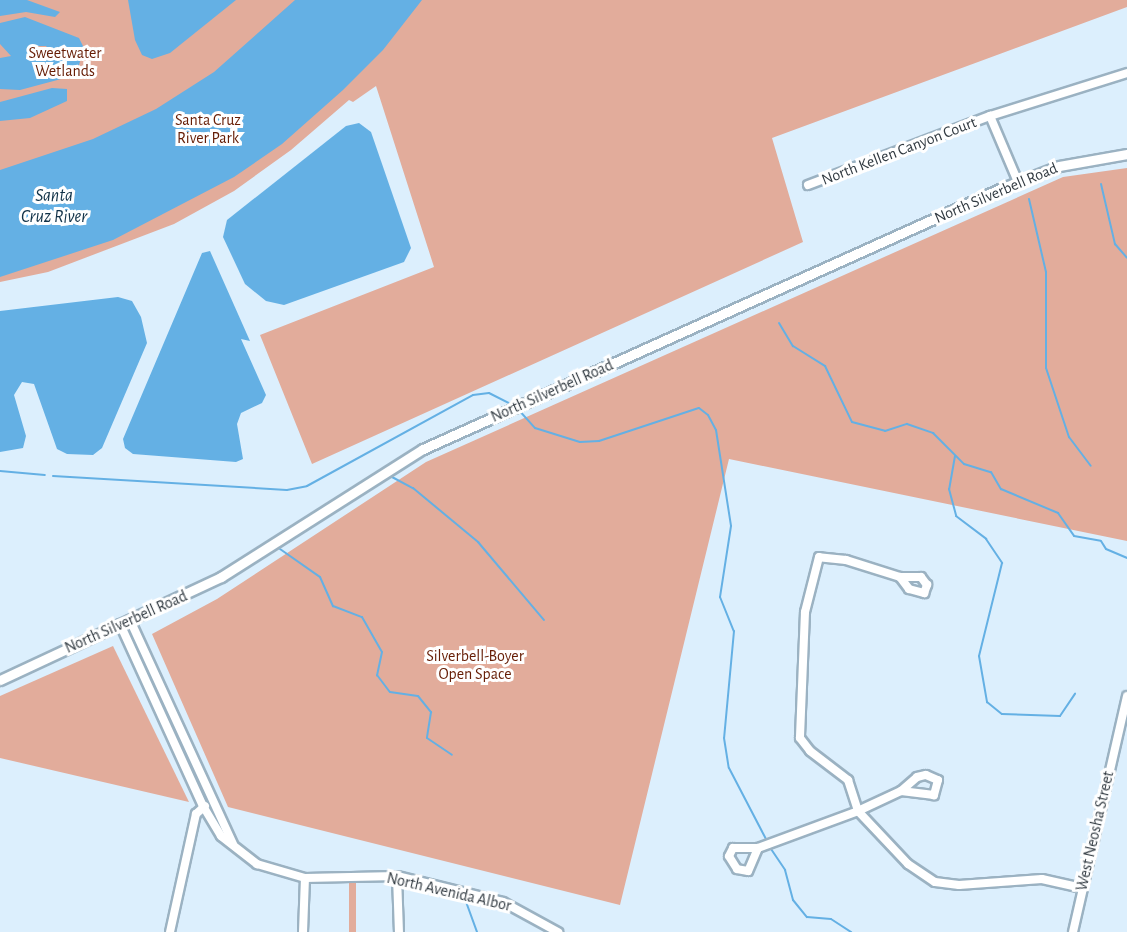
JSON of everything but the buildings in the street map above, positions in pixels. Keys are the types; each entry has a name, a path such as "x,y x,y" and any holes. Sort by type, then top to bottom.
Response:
{"main road":[{"name":"North Silverbell Road","path":"0,680 221,577 423,449 1018,182 1059,166 1127,154"}],"street":[{"name":"North Kellen Canyon Court","path":"808,185 990,116 1127,73"},
{"name":"North Kellen Canyon Court","path":"990,116 1018,182"},
{"path":"900,577 846,560 819,557 805,612 800,738 810,751 848,780 858,811 908,864 935,882 959,885 1042,879 1082,888"},
{"name":"North Avenida Albor","path":"130,620 233,845"},
{"name":"North Avenida Albor","path":"120,624 202,806 220,836 257,864 306,878 397,876 503,902 558,932"},
{"name":"West Neosha Street","path":"1073,932 1127,696"},
{"path":"182,761 192,757"},
{"path":"758,848 858,811 901,791 926,775 938,780 934,795 901,791"},
{"path":"170,932 196,814 202,806 212,803"},
{"path":"397,876 399,932"},
{"path":"303,932 306,878"}],"green space":[{"path":"0,0 1127,0 1127,7 772,138 803,242 312,464 260,335 434,267 376,86 353,102 349,100 291,150 234,191 174,224 48,272 0,282"},
{"name":"Silverbell-Boyer Open Space","path":"1127,168 1127,541 729,459 620,905 228,807 152,634 217,599 426,462 1063,177"},
{"path":"113,646 189,802 0,758 0,696"},
{"path":"349,883 356,883 356,932 349,932"}],"water":[{"path":"0,0 27,0 60,12 55,17 26,12 0,16"},
{"path":"128,0 236,0 170,53 152,59 142,55 135,40"},
{"name":"Santa Cruz River","path":"295,0 422,0 383,50 343,90 282,144 234,177 113,240 0,277 0,170 93,139 156,109 214,72"},
{"path":"25,17 79,38 84,48 76,75 20,90 0,89 0,58 11,56 0,44 0,23","holes":["38,46 46,46 54,56 40,58 35,49"]},
{"path":"52,88 67,89 67,101 30,118 0,121 0,102"},
{"path":"359,123 371,132 411,248 404,262 284,305 266,301 245,284 223,237 227,220 346,126"},
{"path":"210,251 250,341 241,339 266,395 262,403 241,413 237,424 243,459 236,462 133,454 125,448 123,439 202,253"},
{"path":"118,297 132,301 141,317 147,343 102,448 93,455 67,454 57,449 34,384 22,382 14,395 26,436 23,448 0,452 0,311"}],"waterway":[{"path":"1101,184 1115,244 1127,258"},
{"path":"1029,199 1046,272 1046,368 1069,437 1091,466"},
{"path":"779,323 793,346 825,366 852,422 885,431 907,424 933,433 964,464 991,472 1001,489 1058,513 1074,536 1101,541 1106,549 1127,558"},
{"path":"53,476 287,490 307,486 473,395 489,393 513,405"},
{"path":"517,408 535,428 580,442 599,441 699,408 708,415 716,430 731,526 720,597 734,631 724,738 729,768 767,841"},
{"path":"955,456 949,489 956,516 986,539 1002,563 979,656 987,702 1002,714 1060,716 1075,694"},
{"path":"0,471 45,475"},
{"path":"392,477 413,488 478,542 544,620"},
{"path":"280,549 320,577 333,606 362,617 382,652 377,675 390,692 418,696 431,712 427,738 452,755"},
{"path":"769,846 785,870 793,900 807,917 831,919 851,932"},
{"path":"465,899 477,932"}],"park label":[{"name":"Sweetwater Wetlands","path":"65,62"},
{"name":"Santa Cruz River Park","path":"208,129"}]}
